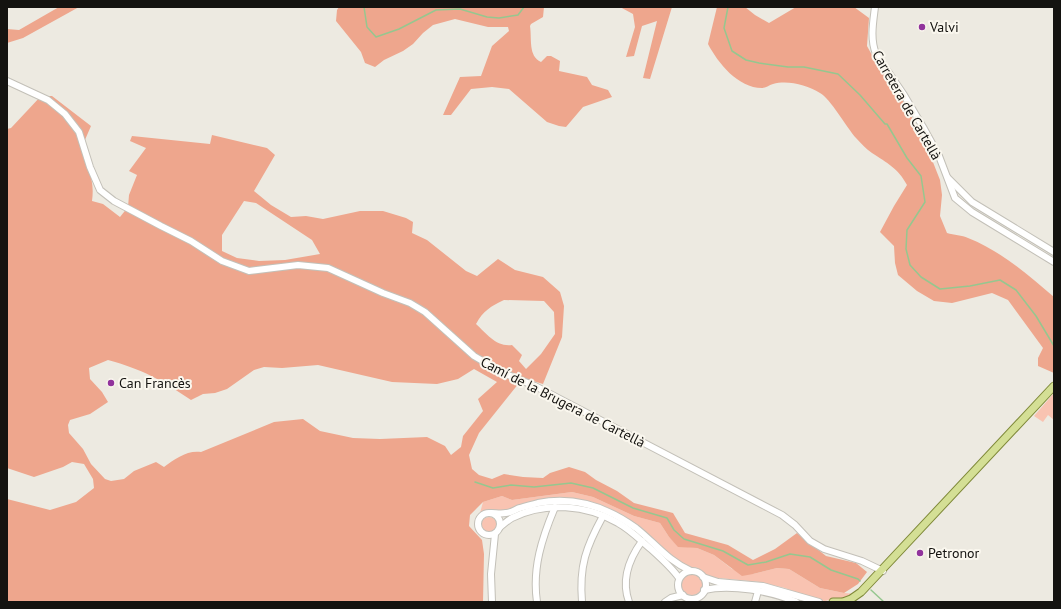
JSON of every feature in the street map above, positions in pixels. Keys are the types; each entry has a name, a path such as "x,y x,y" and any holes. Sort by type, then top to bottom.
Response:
{"main road":[{"path":"833,602 842,602 851,599 861,592 1054,386"},
{"path":"857,602 861,592"}],"street":[{"name":"Carretera de Cartellà","path":"875,7 872,38 873,48 904,95 939,156 955,198"},
{"name":"Camí de la Brugera de Cartellà","path":"7,81 48,100 66,114 79,132 90,167 100,190 114,201 191,241 222,261 249,271 298,265 328,268 383,293 410,303 425,312 474,356 501,372 535,386 782,515 795,525 810,541 824,549 862,561 882,571"},
{"name":"Carretera de Cartellà","path":"948,178 972,202 1054,252"},
{"path":"961,192 956,194 955,198 972,212 1054,262"},
{"path":"495,534 487,535 483,534 479,530 478,526 481,517 484,514 508,513 520,508 560,500 579,502 603,509 622,518 676,564 691,571 698,572 703,576 718,582 763,586 807,600 819,602"},
{"path":"537,602 535,586 537,561 543,537 555,507"},
{"path":"500,526 512,518 542,509 555,507 588,510 618,523 642,541 680,577"},
{"path":"491,513 499,519 500,526"},
{"path":"492,602 491,574 495,534 508,513"},
{"path":"582,602 581,586 584,561 590,540 603,516"},
{"path":"629,602 626,580 629,564 635,550 642,541"},
{"path":"671,598 678,586 680,577 676,564"},
{"path":"680,577 686,572 691,571"},
{"path":"703,576 705,589"},
{"path":"678,586 682,595 691,600 699,597 705,589 718,582"},
{"path":"705,589 731,588 758,591 796,602"},
{"path":"755,602 758,591"},
{"path":"665,602 671,598 682,595"}],"shaded area":[{"path":"59,7 79,7 23,38 7,43 7,29 19,30"},
{"path":"339,7 544,7 543,17 530,26 531,47 534,56 541,62 547,56 551,56 560,61 559,71 587,77 592,85 608,90 612,97 583,107 566,127 547,122 509,89 492,87 471,89 451,115 443,115 460,77 481,76 492,46 509,31 508,27 488,27 455,19 433,25 413,44 403,51 384,60 375,67 365,63 361,52 336,21 337,10"},
{"path":"620,7 672,7 650,79 643,78 657,21 642,26 634,56 626,57 635,27 633,14"},
{"path":"717,7 745,7 769,23 796,7 854,7 869,18 867,46 878,66 903,100 927,147 940,180 942,195 940,216 947,233 966,237 992,249 1054,297 1054,373 1038,366 1038,358 1043,348 1008,300 992,293 952,303 934,301 917,291 898,275 895,263 894,246 880,232 907,185 904,179 892,166 862,144 852,133 829,101 820,93 791,83 772,84 763,88 753,87 745,84 730,73 717,59 708,44"},
{"path":"41,96 52,96 91,126 81,149 92,180 92,201 103,204 120,217 128,207 129,195 137,175 129,171 146,148 130,141 132,136 210,144 212,135 267,148 275,155 254,191 271,205 291,217 306,216 323,219 360,211 383,211 406,218 413,222 412,233 427,240 466,271 477,276 498,259 515,270 543,277 560,292 564,306 562,337 543,384 523,378 479,433 469,455 472,469 479,475 492,479 504,474 543,478 550,473 569,467 585,472 634,503 673,513 685,533 728,545 753,560 775,549 797,533 826,556 856,563 867,572 858,584 844,593 820,588 789,569 777,568 742,576 714,555 697,548 678,547 660,523 634,516 593,497 572,492 512,500 502,496 483,502 470,515 469,526 482,540 484,554 483,602 7,602 7,499 50,510 76,502 94,488 93,479 84,464 72,462 63,467 34,477 7,468 7,129 11,128","holes":["244,201 256,203 312,240 320,254 285,260 259,261 237,258 222,251 222,235","504,300 544,301 554,312 555,334 541,354 526,369 519,361 522,355 512,345 496,342 476,324 491,307","108,360 131,367 152,376 191,400 203,394 215,393 227,389 254,370 264,367 282,368 318,365 392,382 437,384 458,379 474,369 497,382 478,399 483,411 463,436 461,447 451,455 445,446 427,437 380,439 353,438 320,431 303,419 274,422 201,452 191,452 186,454 164,467 156,462 134,471 124,479 111,481 105,479 91,464 83,449 69,433 68,425 70,420 90,414 108,402 102,392 90,379 89,368"]},
{"path":"1054,393 1054,420 1048,415 1043,422 1034,416"},
{"path":"572,492 593,497 634,516 660,523 669,537 678,546 697,548 714,555 732,569 753,574 777,568 789,569 820,588 857,594 848,599 833,599 825,601 816,600 785,588 760,582 708,577 698,568 685,566 678,560 677,561 641,529 617,512 593,502 580,499 553,498 522,504 504,511 487,511 480,513 483,502 502,496 512,500"},
{"path":"489,517 496,522 497,525 492,532 489,533 482,528 481,525 486,518"},
{"path":"692,573 696,574 702,580 702,588 696,594 692,595 688,594 682,588 681,584 682,580 688,574"}],"waterway":[{"path":"364,7 367,27 376,37 399,29 436,10 460,9 487,17 499,18 518,15 524,7"},
{"path":"728,7 724,28 732,51 746,60 759,63 788,67 804,67 838,74 860,95 885,124 887,124 907,158 921,176 925,202 907,230 906,249 910,265 921,277 940,289 970,286 1000,280 1016,290 1036,316 1054,346"},
{"path":"475,482 493,488 511,485 534,487 571,483 593,488 633,508 667,518 674,530 684,539 723,551 748,565 766,562 790,554 810,557 831,570 860,581"},
{"path":"871,590 884,602"}],"place":[{"name":"Valvi","path":"922,27"},
{"name":"Can Francès","path":"111,383"},
{"name":"Petronor","path":"920,553"}]}
